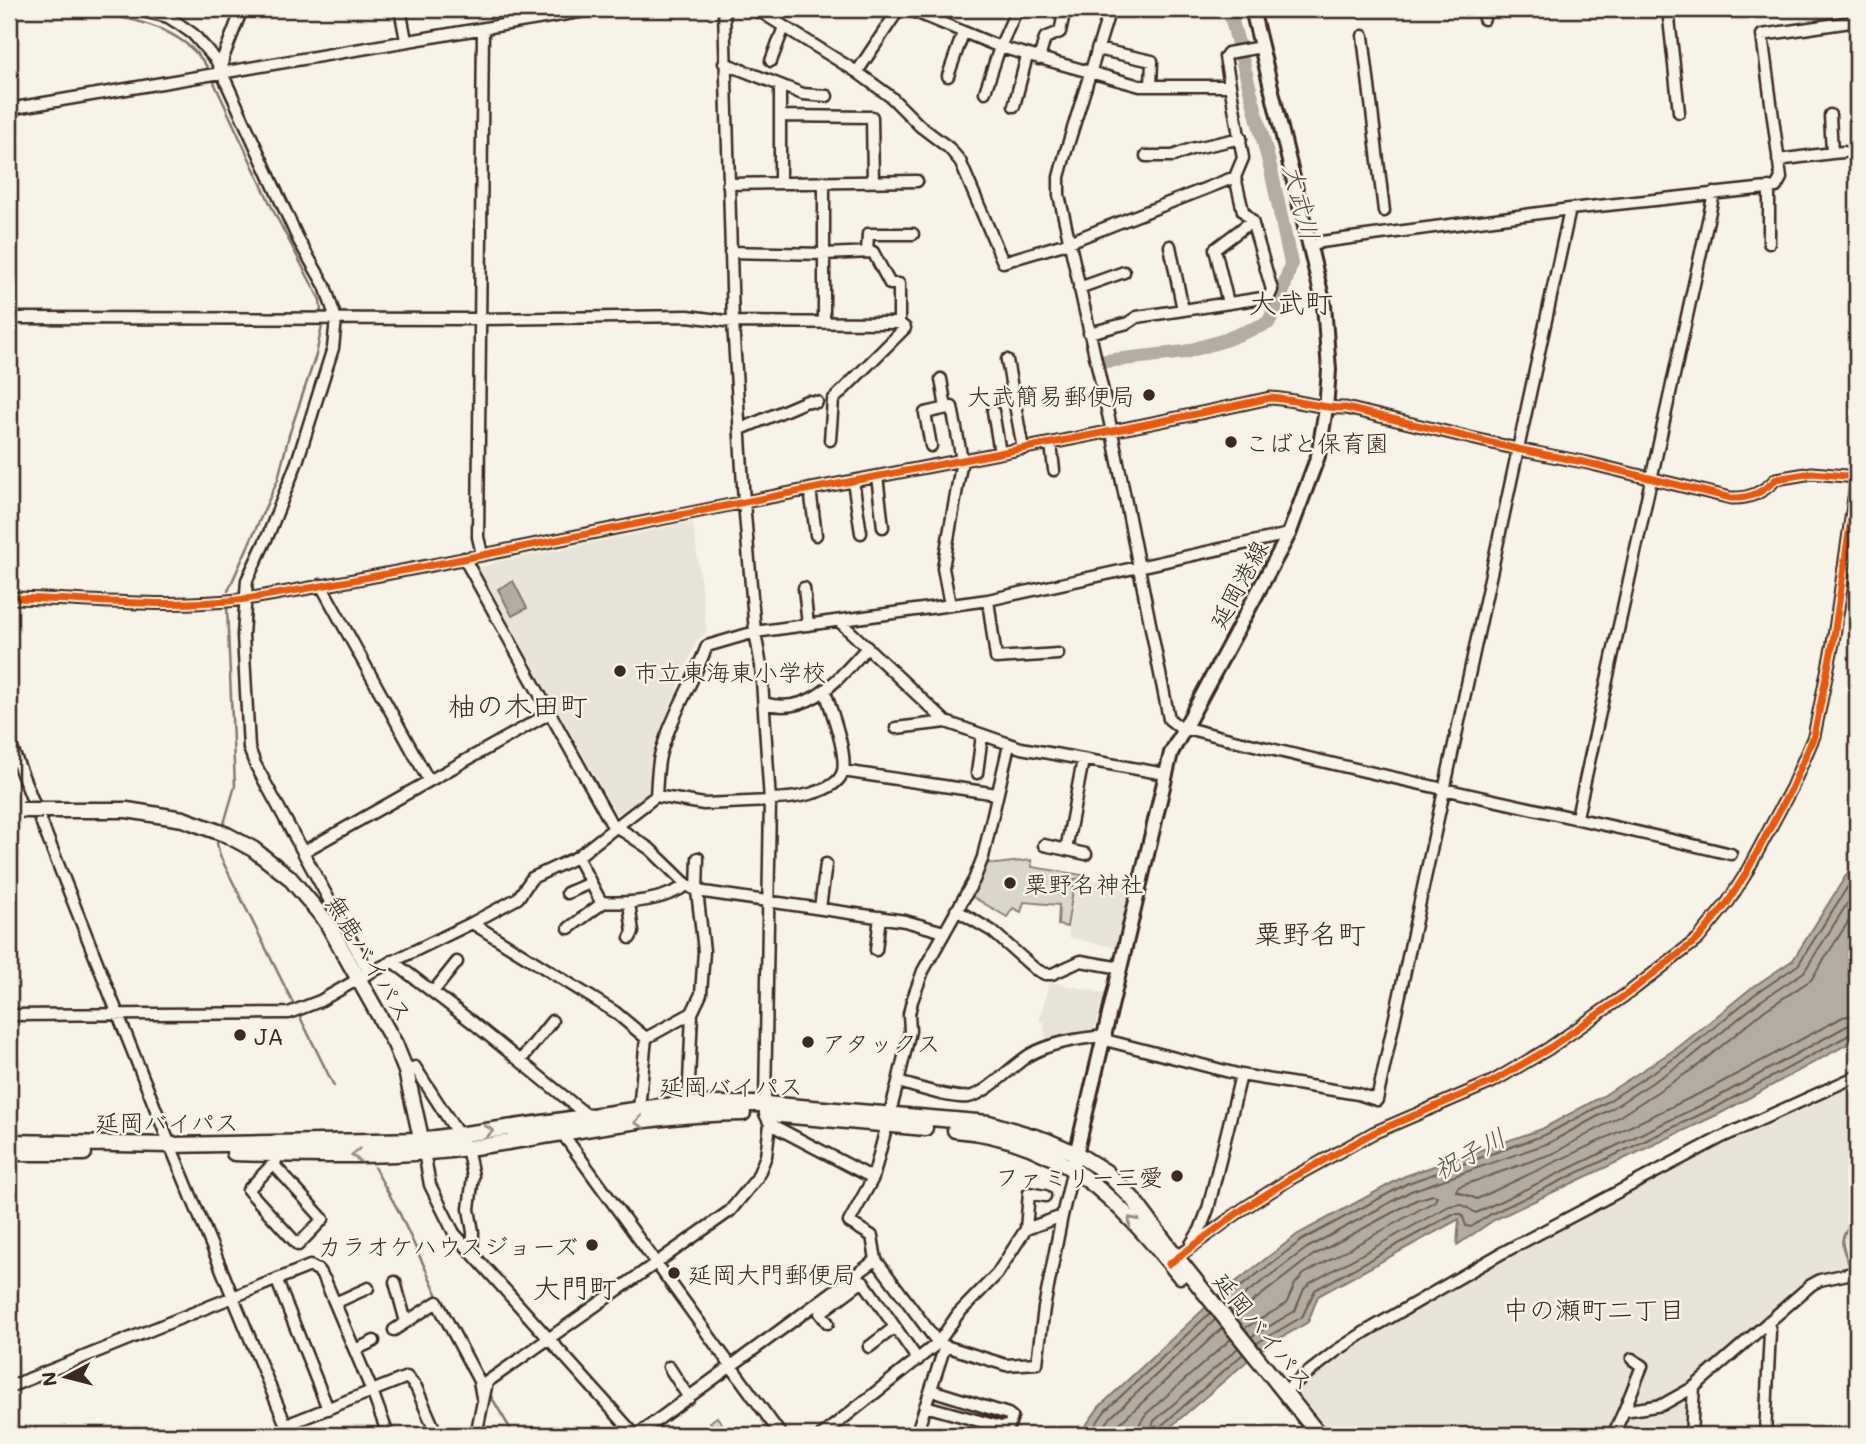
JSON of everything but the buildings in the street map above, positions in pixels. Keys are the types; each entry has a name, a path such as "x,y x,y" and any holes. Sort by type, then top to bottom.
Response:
{"highway":[{"name":"無鹿バイパス","path":"15,810 127,810 183,819 211,828 253,849 289,877 326,921 363,976 406,1071 423,1146"},
{"name":"延岡バイパス","path":"9,1142 172,1148 276,1160 346,1156 423,1146 457,1136 639,1109 688,1105 767,1114 989,1123 1045,1140 1077,1154 1106,1172 1132,1198 1179,1262 1319,1435"},
{"name":"延岡バイパス","path":"9,1153 172,1148 467,1148 681,1116 767,1114"},
{"name":"延岡バイパス","path":"888,1120 1001,1138 1046,1153 1106,1194 1179,1262"},
{"name":"延岡バイパス","path":"1283,1390 1308,1435"}],"main road":[{"name":"延岡港線","path":"1073,1169 1171,753 1289,534 1318,456 1326,409 1329,370 1324,305 1252,9"}],"street":[{"path":"134,9 168,18 179,24 193,34 216,60 299,241 328,293 336,319 332,348 296,462 269,533 247,580 243,635 249,748 363,976"},
{"path":"222,71 223,58 242,9"},
{"path":"400,9 406,40"},
{"path":"9,109 597,9"},
{"path":"476,1435 487,1382 730,1211 757,1178 766,1156 770,800 764,703 744,502 733,322 724,9"},
{"path":"756,9 857,72 891,97 920,126 949,148 960,161 1003,262 1069,241 1235,177"},
{"path":"857,72 899,9"},
{"path":"908,9 1000,47 1140,86 1230,86"},
{"path":"985,92 1000,47 1017,9"},
{"path":"1039,59 1045,38 1060,32 1066,9"},
{"path":"1110,9 1059,177 1059,195 1112,432 1170,719 1183,730 1194,730 1444,790 1577,817 1731,854"},
{"path":"1668,9 1679,112"},
{"path":"1311,247 1321,242 1570,209 1776,187 1781,178 1762,35 1857,20"},
{"path":"771,61 784,27"},
{"path":"482,554 478,537 483,29"},
{"path":"948,76 963,33"},
{"path":"1363,36 1384,211"},
{"path":"1089,333 1128,324 1137,317 1269,297 1272,290 1252,221 1243,211 1235,177 1243,158 1225,57 1228,53 1261,47"},
{"path":"1097,49 1152,61 1151,86"},
{"path":"1014,106 1027,55"},
{"path":"724,63 803,94 827,96"},
{"path":"780,85 780,183"},
{"path":"1830,115 1832,153"},
{"path":"780,116 872,117 873,182"},
{"path":"1146,156 1173,156 1191,149 1241,138"},
{"path":"1778,160 1844,152"},
{"path":"728,184 917,181"},
{"path":"824,183 824,323"},
{"path":"1769,187 1769,243"},
{"path":"1577,817 1714,193"},
{"path":"898,1082 970,1097 1030,1054 1045,1047 1090,1037 1105,1038 1241,1075 1358,1094 1377,1100 1570,209"},
{"path":"1228,303 1215,249 1252,221"},
{"path":"867,252 868,234 913,234"},
{"path":"1170,246 1183,310"},
{"path":"730,252 824,254 873,251 890,284 899,284 899,323"},
{"path":"1079,288 1124,272"},
{"path":"9,318 482,319 688,316 733,322 899,323 905,328 833,400 830,440"},
{"path":"1007,360 1023,449"},
{"path":"941,379 946,408"},
{"path":"9,598 162,604 215,603 246,599 1112,432 1270,398 1286,399 1326,409 1346,408 1731,498 1746,499 1767,488 1776,479 1812,474 1857,477 1833,643 1814,736 1787,798 1745,875 1728,902 1698,939 1631,991 1548,1049 1492,1082 1373,1133 1314,1166 1243,1209 1179,1262"},
{"path":"741,429 807,401 817,402"},
{"path":"931,446 925,413 952,407 962,460 943,568 950,605"},
{"path":"993,411 1000,453"},
{"path":"1051,443 1054,470"},
{"path":"877,476 883,527"},
{"path":"853,481 861,533"},
{"path":"810,489 816,535"},
{"path":"656,796 660,754 707,646 755,632 988,600 1289,534"},
{"path":"464,558 611,823 650,849 687,885 697,891 905,921 944,932"},
{"path":"321,585 429,781"},
{"path":"804,588 808,625"},
{"path":"988,600 996,658 1058,654"},
{"path":"839,621 946,722 1009,745 1165,774"},
{"path":"764,703 782,706 802,704 817,698 867,648"},
{"path":"9,1015 297,1010 320,1001 363,976 518,898 532,878 577,857 656,796 704,804 796,798 814,793 835,781 843,771 837,727 825,691"},
{"path":"303,852 550,713"},
{"path":"896,728 946,722"},
{"path":"977,773 982,735"},
{"path":"9,741 288,1430 328,1409 407,1377 416,1387 436,1433"},
{"path":"1009,745 983,857 974,880 923,971 912,1001 909,1014 910,1031 873,1178 849,1222 872,1236 876,1259 941,1345 1006,1364 1037,1363 1044,1308 1073,1169"},
{"path":"1066,850 1083,760"},
{"path":"843,771 998,794"},
{"path":"1044,845 1086,854"},
{"path":"577,857 601,902 629,902 676,892 687,885"},
{"path":"688,1105 692,1013 701,994 704,951 697,891 698,858"},
{"path":"820,908 826,864"},
{"path":"567,893 590,883"},
{"path":"569,928 604,902"},
{"path":"629,902 633,932 630,938"},
{"path":"956,910 992,930 1041,972 1052,974 1081,961 1121,968"},
{"path":"876,950 880,917"},
{"path":"472,923 615,1012 646,1038"},
{"path":"392,961 588,1116"},
{"path":"433,992 457,962"},
{"path":"646,1038 692,1013"},
{"path":"520,1061 552,1021"},
{"path":"639,1109 646,1038"},
{"path":"406,1071 415,1068 467,1148 472,1176 469,1209 473,1232 472,1253"},
{"path":"1179,1262 1200,1230 1208,1209 1241,1075"},
{"path":"1283,1390 1365,1332 1502,1253 1720,1138 1857,1076"},
{"path":"767,1114 873,1178"},
{"path":"562,1133 780,1435"},
{"path":"423,1146 430,1185 454,1233 636,1435 876,1259"},
{"path":"276,1160 323,1219 298,1245 248,1190 276,1160"},
{"path":"916,1435 941,1345 958,1314 997,1273 1026,1229 1029,1193 1045,1195"},
{"path":"1026,1229 1062,1216"},
{"path":"9,1387 310,1266 318,1270 325,1280 387,1432"},
{"path":"1624,1410 1662,1405 1694,1387 1820,1280 1857,1272"},
{"path":"277,1281 328,1409"},
{"path":"828,1323 820,1312 863,1281 918,1360"},
{"path":"395,1282 406,1322"},
{"path":"335,1303 368,1288"},
{"path":"394,1330 437,1302 484,1398"},
{"path":"1765,1435 1770,1331 1768,1322"},
{"path":"869,1347 895,1327"},
{"path":"355,1350 374,1341"},
{"path":"822,1435 941,1345"},
{"path":"1612,1435 1642,1366 1632,1359"},
{"path":"669,1367 689,1398"},
{"path":"1691,1435 1694,1387"},
{"path":"925,1406 1001,1427 1009,1426 1012,1417 930,1390"}],"shaded area":[{"path":"693,522 707,632 697,641 654,746 653,794 625,813 616,814 479,568"},
{"path":"1031,860 1032,867 1082,875 1082,878 1075,879 1067,927 1058,925 1059,905 1024,902 1021,912 1013,908 1007,917 968,894 983,862 996,864"},
{"path":"1131,880 1116,948 1068,937 1076,881"},
{"path":"1049,982 1106,993 1093,1033 1046,1043 1044,1022 1039,1021"},
{"path":"1857,1078 1857,1270 1813,1278 1672,1396 1619,1409 1607,1435 1329,1435 1293,1391 1293,1387 1334,1356 1389,1321 1585,1212 1740,1133"},
{"path":"1686,1395 1690,1398 1688,1435 1616,1435 1628,1416 1662,1409"},
{"path":"717,1417 730,1435 701,1435 713,1426 710,1422"}],"water":[{"path":"513,581 527,608 512,616 498,589"},
{"path":"1857,858 1857,1039 1721,1113 1494,1220 1457,1245 1459,1219 1318,1296 1308,1322 1260,1350 1161,1435 1079,1435 1099,1407 1220,1294 1298,1234 1405,1176 1542,1129 1603,1096 1680,1046 1750,989 1793,960"}],"waterway":[{"path":"82,9 137,21 171,34 186,43 210,72"},
{"name":"大武川","path":"1106,361 1185,352 1222,341 1268,323 1281,297 1291,264 1271,170 1229,9"},
{"path":"212,78 275,214 320,300 321,312"},
{"path":"228,591 278,479 289,435 316,355 322,326"},
{"path":"223,827 235,786 227,608"},
{"path":"220,836 217,843 220,856 295,1007"},
{"path":"298,1013 334,1086"},
{"path":"374,1167 398,1210 440,1300"},
{"path":"1850,1265 1842,1244 1844,1235 1857,1217"},
{"path":"489,1393 514,1435"}],"cycle path":[{"path":"9,598 157,603 246,599 434,565 1270,398 1346,408 1731,498 1755,494 1776,479 1812,473 1857,477 1833,643 1814,736 1792,787 1745,875 1728,902 1698,939 1631,991 1548,1049 1492,1082 1373,1133 1290,1179 1243,1209 1169,1264"}],"place":[{"name":"大武簡易郵便局","path":"1149,395"},
{"name":"こばと保育園","path":"1231,442"},
{"name":"市立東海東小学校","path":"620,671"},
{"name":"粟野名神社","path":"1010,883"},
{"name":"JA","path":"240,1035"},
{"name":"アタックス","path":"808,1042"},
{"name":"ファミリー三愛","path":"1177,1176"},
{"name":"カラオケハウスジョーズ","path":"592,1245"},
{"name":"延岡大門郵便局","path":"674,1273"}],"district":[{"name":"大武町","path":"1291,302"},
{"name":"柚の木田町","path":"518,705"},
{"name":"粟野名町","path":"1310,933"},
{"name":"大門町","path":"575,1287"},
{"name":"中の瀬町二丁目","path":"1594,1309"}],"water label":[{"name":"祝子川","path":"1469,1153"}]}
